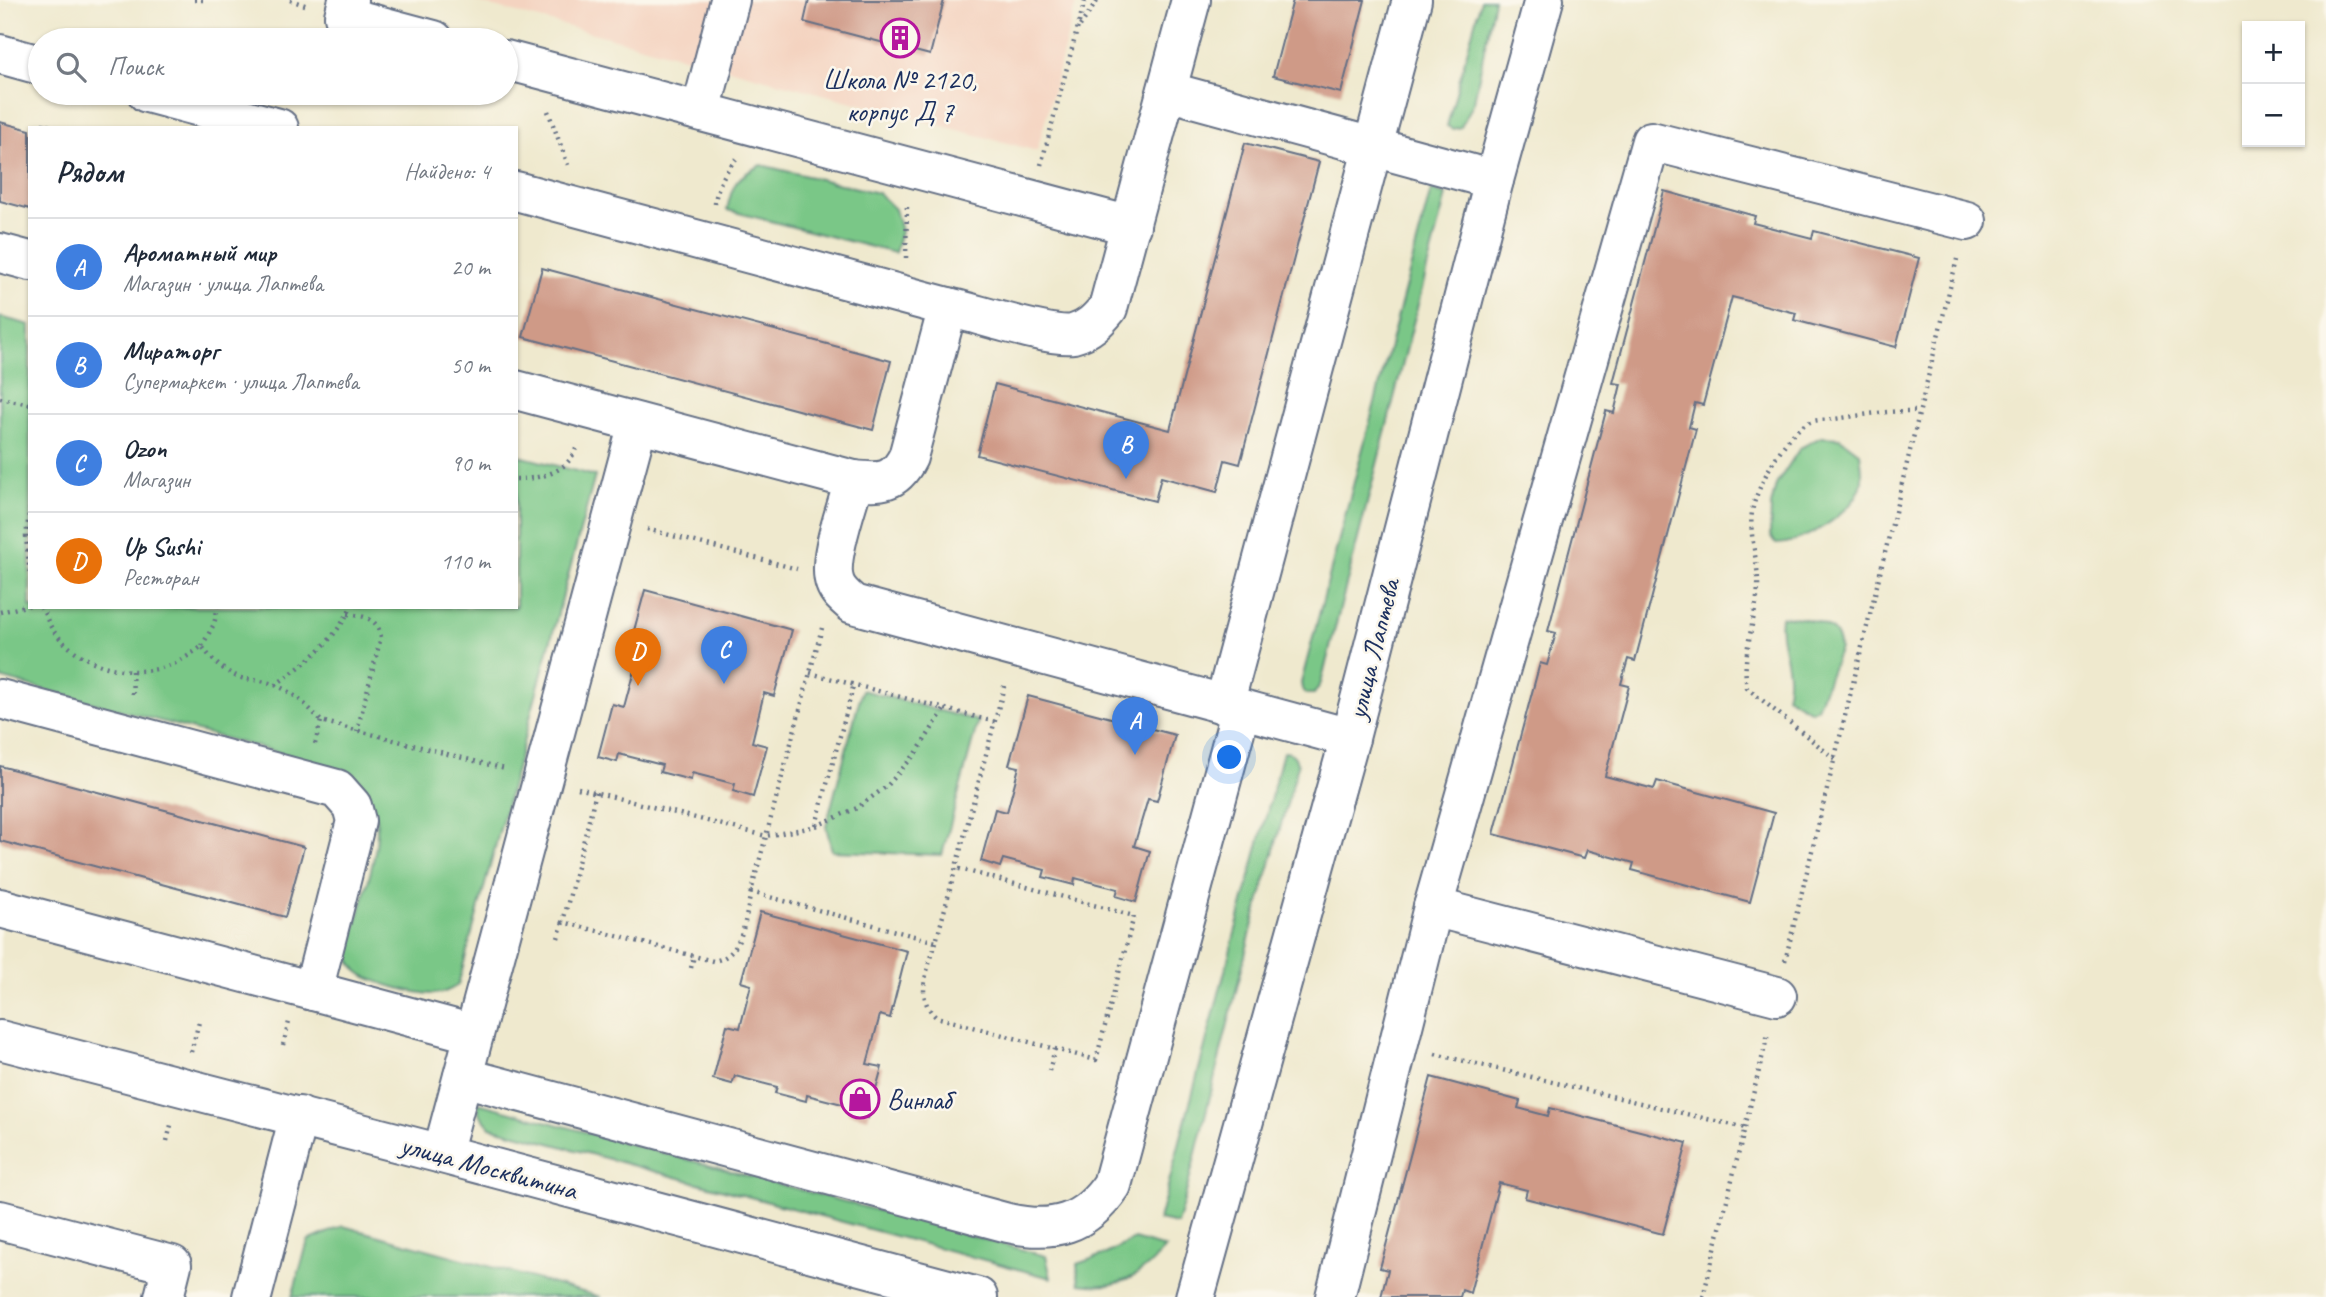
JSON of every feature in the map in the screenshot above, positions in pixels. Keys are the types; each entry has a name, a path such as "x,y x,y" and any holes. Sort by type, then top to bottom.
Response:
{"street":[{"path":"348,0 344,16 388,28"},
{"path":"701,111 730,0"},
{"path":"518,192 948,307 1051,333 1071,334 1086,329 1108,308 1191,0"},
{"path":"463,1077 1034,1229 1072,1221 1086,1214 1102,1200 1112,1185 1412,0"},
{"name":"улица Лаптева","path":"1195,1297 1350,738 1494,180 1544,0"},
{"path":"0,54 28,62"},
{"path":"518,63 1131,226"},
{"path":"1167,91 1494,180"},
{"path":"192,105 271,126"},
{"path":"1335,1297 1433,907 1651,141 1966,220"},
{"path":"0,253 28,260"},
{"path":"518,391 854,480 885,481 894,477 908,457 948,307"},
{"path":"442,1154 638,423"},
{"path":"854,480 834,556 834,581 838,591 853,604 1350,738"},
{"path":"0,699 337,789 345,796 352,806 356,821 354,835 313,991"},
{"path":"1433,907 1777,996"},
{"path":"0,908 474,1034"},
{"name":"улица Москвитина","path":"0,1040 299,1116 978,1297"},
{"path":"252,1297 299,1116"},
{"path":"0,1220 172,1265 164,1297"}],"path":[{"path":"194,0 208,0"},
{"path":"1032,199 1085,0"},
{"path":"1077,29 1098,0"},
{"path":"518,68 553,120 566,157 576,207"},
{"path":"713,244 716,195 727,169 742,152 773,131"},
{"path":"900,293 907,253 908,227 901,165"},
{"path":"1703,1297 1966,220"},
{"path":"0,398 28,404"},
{"path":"518,479 552,474 574,456 586,409"},
{"path":"1835,758 1747,688 1744,673 1756,609 1759,570 1753,533 1753,508 1788,437 1809,422 1900,410 1920,411"},
{"path":"563,922 713,961 731,955 737,946 834,581 612,520"},
{"path":"28,522 28,556"},
{"path":"0,612 28,605"},
{"path":"42,609 56,635 88,661 108,668 132,671 165,667 202,646 214,624 218,609"},
{"path":"275,685 314,657 337,632 350,609"},
{"path":"348,614 371,619 379,627 381,637 357,731"},
{"path":"202,646 226,671 242,678 275,685 305,703 320,722"},
{"path":"956,868 1135,916 1096,1060 936,1017 927,1009 923,993 936,942 1015,649"},
{"path":"132,671 133,692"},
{"path":"810,673 995,722"},
{"path":"816,826 854,684"},
{"path":"766,836 816,826 857,807 887,786 917,752 945,708"},
{"path":"558,938 596,792"},
{"path":"751,892 936,942"},
{"path":"691,968 694,956"},
{"path":"1049,1070 1055,1049"},
{"path":"1434,1054 1745,1128"}],"shaded area":[{"path":"468,0 1077,0 1037,151"}],"green space":[{"path":"1481,0 1494,0 1474,102 1461,127 1453,129 1447,126"},
{"path":"761,165 878,193 895,209 901,231 895,253 727,210 736,182"},
{"path":"1431,190 1446,195 1321,683 1314,694 1307,694 1301,683"},
{"path":"0,317 28,324 28,609 518,609 518,456 595,476 458,985 446,991 426,994 384,984 358,971 348,955 373,863 377,830 371,803 350,779 332,767 0,678"},
{"path":"1821,437 1840,438 1860,453 1861,486 1848,507 1825,526 1799,539 1776,544 1770,535 1771,506 1776,485 1800,448"},
{"path":"1781,617 1801,618 1830,628 1840,648 1817,708 1811,711 1786,696 1788,675 1781,636"},
{"path":"862,690 978,721 942,855 832,851 826,826"},
{"path":"1283,752 1293,755 1298,765 1251,931 1185,1197 1177,1224 1159,1220"},
{"path":"478,1103 1046,1256 1051,1278 490,1127 479,1113"},
{"path":"343,1226 601,1297 292,1297 308,1241"},
{"path":"1134,1239 1165,1248 1147,1267 1127,1280 1105,1285 1079,1284 1077,1264 1106,1254"}],"building":[{"name":"Школа № 2120, корпус Д 7","path":"809,0 944,0 930,55 804,22"},
{"path":"1293,0 1365,0 1341,93 1273,76"},
{"path":"0,122 28,129 28,208 0,201"},
{"path":"1245,143 1319,162 1240,464 1225,460 1217,492 1161,477 1155,501 977,455 995,384 1170,430"},
{"path":"1664,191 1755,216 1753,223 1812,238 1814,231 1919,258 1896,347 1794,320 1796,313 1732,297 1703,405 1695,403 1689,427 1696,429 1635,661 1628,659 1621,684 1629,686 1605,776 1654,789 1657,781 1774,813 1750,902 1632,870 1634,863 1587,850 1584,858 1494,834 1540,663 1547,665 1556,633 1548,631 1606,411 1614,413 1621,384 1613,383"},
{"path":"542,268 891,361 873,430 523,337"},
{"path":"645,590 792,630 774,696 764,693 752,742 767,746 753,797 733,791 735,784 692,773 691,780 660,772 662,765 619,754 617,762 598,757 612,704 624,707 636,662 626,660"},
{"path":"1028,696 1175,735 1157,801 1148,799 1134,846 1150,851 1136,902 1116,896 1118,889 1075,878 1074,885 1043,877 1045,870 1003,859 1000,867 981,861 995,809 1007,812 1019,767 1009,765"},
{"path":"0,766 304,847 285,917 0,841"},
{"path":"760,912 907,951 890,1018 880,1015 867,1064 882,1067 868,1118 848,1113 850,1106 807,1095 806,1101 775,1093 777,1087 735,1076 732,1084 713,1079 727,1025 740,1028 751,985 741,982"},
{"path":"1431,1077 1520,1101 1518,1108 1548,1116 1550,1108 1687,1143 1663,1234 1525,1198 1527,1190 1499,1183 1470,1293 1462,1290 1460,1297 1381,1297 1388,1270 1380,1268"}],"place":[{"name":"Школа № 2120, корпус Д 7","path":"900,38"},
{"name":"Мираторг","path":"1126,479"},
{"name":"Ozon","path":"724,684"},
{"name":"Up Sushi","path":"638,686"},
{"name":"Ароматный мир","path":"1135,755"},
{"name":"Винлаб","path":"860,1099"}]}
